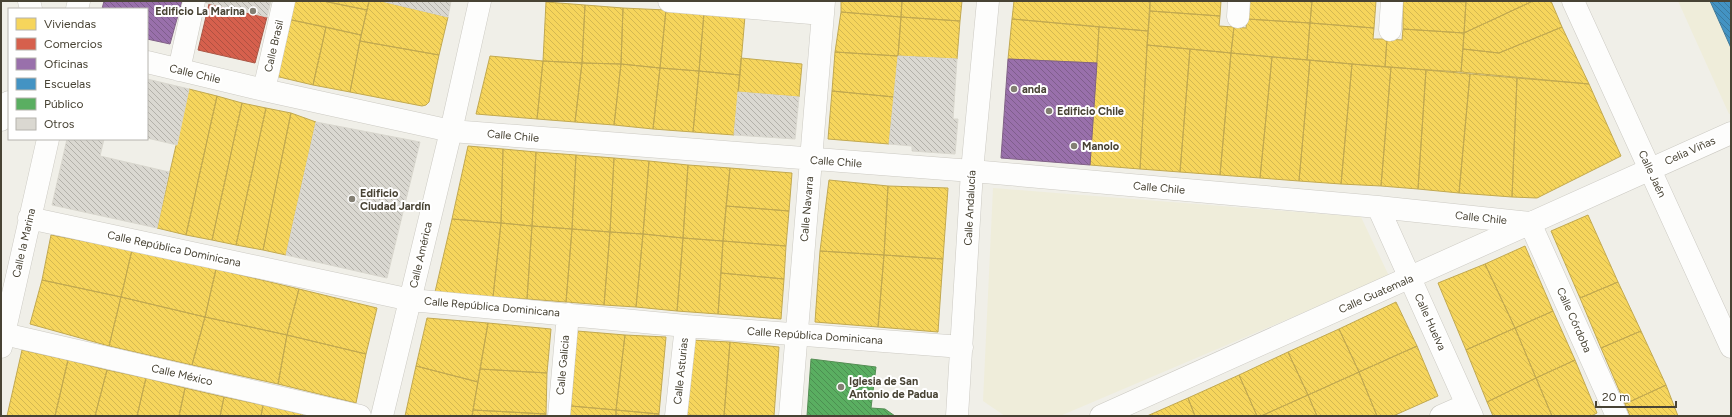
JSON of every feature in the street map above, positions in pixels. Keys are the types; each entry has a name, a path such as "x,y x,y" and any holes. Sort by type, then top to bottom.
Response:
{"street":[{"path":"179,70 194,1"},
{"name":"Calle Brasil","path":"264,90 284,1"},
{"name":"Calle América","path":"382,416 451,131 480,1"},
{"path":"669,1 823,7"},
{"name":"Calle Andalucía","path":"957,416 972,171 988,1"},
{"path":"1390,30 1392,1"},
{"name":"Calle Jaén","path":"1573,1 1731,347"},
{"name":"Calle Navarra","path":"790,416 823,7"},
{"name":"Calle Chile","path":"148,62 264,90 451,131 811,160 972,171 1378,207 1530,223"},
{"path":"1,120 8,104"},
{"name":"Celia Viñas","path":"1650,169 1731,133"},
{"name":"Calle la Marina","path":"2,340 48,140"},
{"name":"Calle Guatemala","path":"1100,416 1650,169"},
{"name":"Calle Huelva","path":"1378,207 1469,410"},
{"name":"Calle República Dominicana","path":"29,218 411,300 686,326 962,347"},
{"name":"Calle Córdoba","path":"1530,223 1617,416"},
{"name":"Calle Galicia","path":"559,416 568,314"},
{"name":"Calle Asturias","path":"676,416 686,326"},
{"name":"Calle México","path":"2,340 360,416"},
{"path":"1441,416 1469,410"}],"shaded area":[{"path":"1678,1 1731,1 1731,113 1729,114"},
{"path":"993,188 1361,217 1389,276 1060,416 1005,416 983,401"}],"building: Viviendas":[{"path":"291,1 323,1 367,10 361,35 287,19"},
{"path":"323,1 369,1 367,10"},
{"path":"369,1 381,1 448,17 439,55 360,41"},
{"path":"841,1 902,1 901,17 841,12"},
{"path":"902,1 962,1 960,21 901,17"},
{"path":"1014,1 1150,1 1148,31 1012,19"},
{"path":"1150,1 1221,1 1220,16 1150,11"},
{"path":"1248,1 1312,1 1310,23 1247,19"},
{"path":"1312,1 1376,1 1374,28 1310,23"},
{"path":"1403,1 1466,2 1464,33 1403,29"},
{"path":"1466,1 1533,1 1464,33"},
{"path":"1533,1 1551,1 1562,27 1499,53 1463,49 1464,33"},
{"path":"546,2 585,5 582,63 543,61"},
{"path":"585,5 623,8 621,64 582,63"},
{"path":"623,8 666,10 660,68 621,64"},
{"path":"666,10 704,13 699,71 660,68"},
{"path":"1150,11 1220,16 1219,26 1234,27 1231,53 1147,45"},
{"path":"841,12 901,17 898,56 835,52"},
{"path":"704,13 745,16 740,75 699,71"},
{"path":"901,17 960,21 957,59 898,56"},
{"path":"287,19 326,27 313,85 275,76"},
{"path":"1012,19 1099,27 1097,63 1008,59"},
{"path":"1247,19 1310,23 1307,60 1231,53 1234,27 1246,28"},
{"path":"1310,23 1374,28 1373,39 1387,39 1385,67 1307,60"},
{"path":"326,27 361,35 350,92 313,85"},
{"path":"1099,27 1148,31 1140,169 1090,165"},
{"path":"1562,27 1589,84 1461,72 1463,49 1499,53"},
{"path":"1403,29 1464,33 1461,72 1385,67 1387,39 1402,40"},
{"path":"360,41 439,55 429,102 422,106 350,92"},
{"path":"1147,45 1190,49 1180,172 1140,169"},
{"path":"1190,49 1231,53 1220,175 1180,172"},
{"path":"835,52 898,56 894,97 832,91"},
{"path":"1231,53 1272,57 1260,178 1220,175"},
{"path":"490,56 543,61 537,119 476,114"},
{"path":"1272,57 1310,60 1299,181 1260,178"},
{"path":"741,58 802,64 799,97 738,92"},
{"path":"1310,60 1352,64 1341,184 1299,181"},
{"path":"543,61 582,63 575,122 537,119"},
{"path":"582,63 621,64 614,125 575,122"},
{"path":"621,64 660,68 653,129 614,125"},
{"path":"1352,64 1391,67 1381,186 1341,184"},
{"path":"1391,67 1426,70 1418,189 1381,186"},
{"path":"660,68 699,71 693,132 653,129"},
{"path":"1426,70 1470,74 1459,193 1418,189"},
{"path":"699,71 740,75 734,135 693,132"},
{"path":"1470,74 1517,78 1512,197 1459,193"},
{"path":"1517,78 1589,84 1621,156 1537,198 1512,197"},
{"path":"189,89 217,96 186,235 157,228"},
{"path":"832,91 894,97 889,144 828,139"},
{"path":"217,96 242,103 212,240 186,235"},
{"path":"242,103 266,108 236,245 212,240"},
{"path":"266,108 291,113 263,250 236,245"},
{"path":"291,113 316,122 286,255 263,250"},
{"path":"468,146 503,149 501,223 452,219"},
{"path":"503,149 536,152 532,226 501,223"},
{"path":"536,152 576,155 572,229 532,226"},
{"path":"576,155 614,158 610,232 572,229"},
{"path":"614,158 649,161 643,234 610,232"},
{"path":"649,161 688,165 683,238 643,234"},
{"path":"688,165 730,168 723,241 683,238"},
{"path":"730,168 792,173 789,211 726,206"},
{"path":"829,180 888,186 884,255 820,251"},
{"path":"888,186 948,188 943,259 884,255"},
{"path":"726,206 789,211 786,246 723,241"},
{"path":"1588,215 1618,282 1580,298 1551,231"},
{"path":"452,219 501,223 493,297 435,292"},
{"path":"501,223 532,226 527,299 493,297"},
{"path":"532,226 572,229 566,302 527,299"},
{"path":"572,229 610,232 604,305 566,302"},
{"path":"610,232 643,234 636,307 604,305"},
{"path":"643,234 683,238 677,311 636,307"},
{"path":"51,235 132,250 121,297 42,280"},
{"path":"683,238 723,241 718,314 677,311"},
{"path":"723,241 786,246 784,279 721,273"},
{"path":"1525,246 1553,311 1515,328 1485,264"},
{"path":"132,250 216,269 205,317 121,297"},
{"path":"820,251 884,255 878,327 815,322"},
{"path":"884,255 943,259 938,332 878,327"},
{"path":"1485,264 1515,328 1466,350 1438,283"},
{"path":"216,269 299,289 287,335 205,317"},
{"path":"721,273 784,279 781,319 718,314"},
{"path":"42,280 121,297 109,346 30,324"},
{"path":"1618,282 1641,331 1601,348 1580,298"},
{"path":"299,289 377,308 366,354 287,335"},
{"path":"121,297 205,317 192,365 109,346"},
{"path":"1396,302 1417,346 1359,372 1339,329"},
{"path":"1553,311 1575,360 1536,378 1515,328"},
{"path":"205,317 287,335 278,384 192,365"},
{"path":"427,318 488,323 478,382 416,366"},
{"path":"488,323 551,329 547,373 480,369"},
{"path":"1515,328 1536,378 1487,402 1466,350"},
{"path":"1339,329 1359,372 1308,395 1288,352"},
{"path":"577,331 625,335 616,410 571,406"},
{"path":"1641,331 1666,385 1625,404 1601,348"},
{"path":"287,335 366,354 356,403 278,384"},
{"path":"625,335 666,337 659,414 616,410"},
{"path":"690,340 730,342 724,416 684,415"},
{"path":"730,342 779,347 774,416 724,416"},
{"path":"1417,346 1438,396 1393,416 1377,416 1359,372"},
{"path":"22,350 68,360 55,416 7,416"},
{"path":"1288,352 1308,395 1261,416 1257,416 1239,375"},
{"path":"68,360 107,370 95,416 55,416"},
{"path":"1575,360 1597,413 1591,416 1552,416 1536,378"},
{"path":"416,366 478,382 472,416 405,416"},
{"path":"480,369 547,373 546,414 473,410"},
{"path":"107,370 146,378 137,416 95,416"},
{"path":"1359,372 1377,416 1317,416 1308,395"},
{"path":"1239,375 1257,416 1195,416 1188,398"},
{"path":"146,378 185,388 179,416 137,416"},
{"path":"1536,378 1552,416 1493,416 1487,402"},
{"path":"1666,385 1678,416 1630,416 1625,404"},
{"path":"185,388 224,397 220,416 179,416"},
{"path":"1308,395 1317,416 1261,416"},
{"path":"224,397 263,405 261,416 220,416"},
{"path":"1188,398 1195,416 1147,416"},
{"path":"263,405 303,414 303,416 261,416"},
{"path":"571,406 616,410 616,416 570,416"},
{"path":"473,410 546,414 546,416 472,416"},
{"path":"616,410 659,414 659,416 616,416"}],"building: Comercios":[{"path":"209,4 267,17 255,63 198,50"}],"building: Oficinas":[{"path":"104,1 182,1 170,44 148,39 148,8 102,8"},
{"name":"Edificio Chile","path":"1008,59 1097,63 1090,165 1001,158"}],"building: Escuelas":[{"path":"1710,1 1731,1 1731,48"}],"building: Público":[{"name":"Iglesia de San Antonio de Padua","path":"811,359 876,367 871,408 885,409 895,416 807,416"}],"building: Otros":[{"name":"Edificio La Marina","path":"198,1 271,1 267,17"},
{"path":"381,1 451,1 448,17"},
{"path":"898,56 957,59 953,119 958,119 955,154 912,151 912,146 889,144"},
{"path":"148,79 189,89 177,145 148,138"},
{"path":"738,92 799,97 795,139 734,135"},
{"name":"Edificio Ciudad Jardín","path":"316,122 420,142 387,278 286,255"},
{"path":"67,140 104,140 100,156 169,172 157,228 52,205"}],"place":[{"name":"Edificio La Marina","path":"253,11"},
{"name":"anda","path":"1014,89"},
{"name":"Edificio Chile","path":"1049,111"},
{"name":"Manolo","path":"1074,146"},
{"name":"Edificio Ciudad Jardín","path":"352,199"},
{"name":"Iglesia de San Antonio de Padua","path":"841,387"}]}
